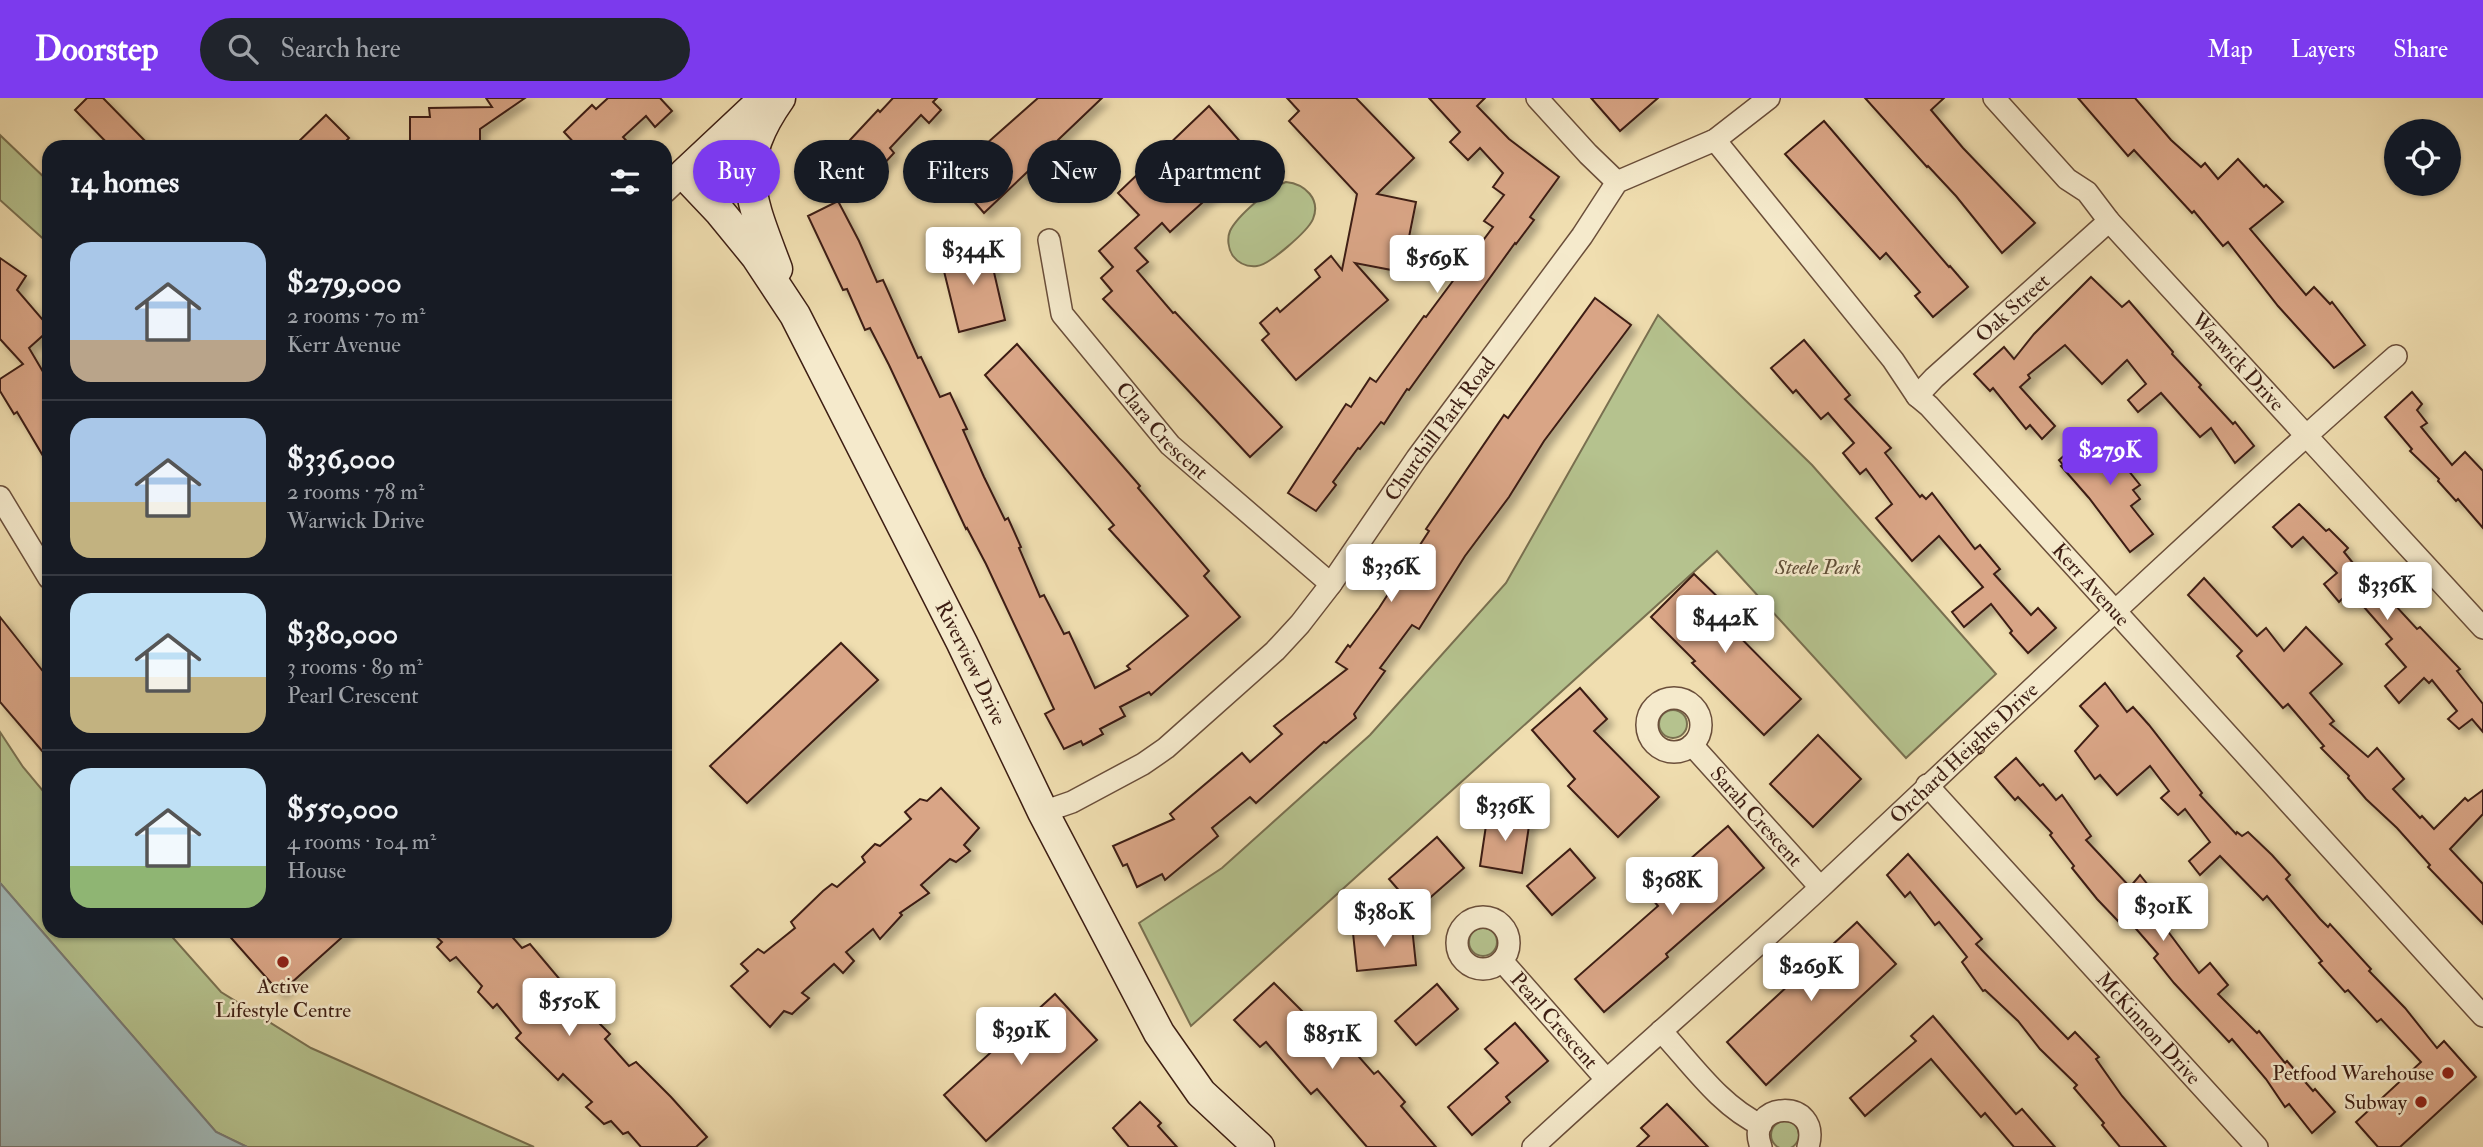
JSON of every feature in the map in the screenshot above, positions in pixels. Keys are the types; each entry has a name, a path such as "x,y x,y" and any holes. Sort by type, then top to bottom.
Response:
{"street":[{"path":"675,183 765,98"},
{"path":"780,98 760,129 754,148 750,169 750,193 795,315"},
{"path":"1537,98 1617,182 1715,140 1769,98"},
{"name":"Warwick Drive","path":"1994,98 2067,178 2087,192 2109,221 2483,628"},
{"name":"Kerr Avenue","path":"1715,140 1893,360 1917,396 1929,405 2483,1016"},
{"name":"Churchill Park Road","path":"1043,812 1079,799 1143,764 1166,748 1275,651 1300,624 1331,584 1417,458 1582,236 1617,182"},
{"name":"Riverview Drive","path":"675,183 720,212 756,256 795,315 956,631 1043,812 1139,997 1169,1049 1201,1093 1259,1147"},
{"name":"Oak Street","path":"1917,396 2109,221"},
{"name":"Clara Crescent","path":"1049,240 1062,314 1170,445 1331,584"},
{"name":"Orchard Heights Drive","path":"1533,1147 1821,887 1927,785 2305,436 2396,356"},
{"path":"0,497 42,566"},
{"name":"Sarah Crescent","path":"1692,745 1821,887"},
{"name":"McKinnon Drive","path":"1927,785 2257,1147"},
{"name":"Pearl Crescent","path":"1502,961 1606,1079"},
{"path":"1661,1031 1724,1099 1745,1117 1760,1125"},
{"path":"1761,1147 1758,1133 1760,1125 1773,1112 1791,1110 1800,1114 1810,1129 1808,1147"}],"green space":[{"path":"0,135 42,175 42,238 0,200"},
{"path":"1285,183 1293,183 1310,194 1315,205 1313,219 1296,239 1270,260 1257,266 1241,263 1230,250 1230,231 1255,203 1285,203"},
{"name":"Steele Park","path":"1658,315 1812,465 1996,674 1906,758 1717,551 1191,1026 1139,923 1222,868 1370,735 1506,583"},
{"path":"1673,710 1683,714 1687,724 1683,734 1673,738 1663,734 1659,724 1663,714"},
{"path":"0,732 42,790 42,931 0,883"},
{"path":"1483,928 1493,932 1497,942 1493,952 1483,956 1473,952 1469,942 1473,932"},
{"path":"48,938 173,938 221,992 311,1048 534,1147 247,1147 216,1132"},
{"path":"1780,1122 1790,1122 1798,1130 1798,1140 1790,1148 1780,1148 1772,1140 1772,1130"}],"water":[{"path":"0,883 42,931 42,938 48,938 216,1132 247,1147 0,1147"}],"building":[{"path":"87,98 103,98 144,140 104,140 75,110"},
{"path":"486,98 525,98 480,129 480,140 410,140 410,117 430,117 429,108 492,107"},
{"path":"608,98 660,98 672,111 655,127 646,116 623,137 626,140 571,140 564,132 592,105 596,109"},
{"path":"893,98 937,98 933,102 941,110 929,123 921,115 890,148 894,153 889,158 889,140 850,140 878,110 880,112"},
{"path":"1038,98 1102,98 1058,140 1027,140 1027,172 1013,186 1013,140 991,140"},
{"path":"1287,98 1356,98 1414,158 1377,194 1416,202 1402,272 1355,263 1388,300 1296,380 1262,340 1269,334 1260,323 1277,308 1280,312 1320,277 1315,270 1331,256 1342,270 1357,194 1289,121 1299,111"},
{"path":"1429,98 1485,98 1477,106 1509,139 1559,177 1530,217 1534,220 1409,390 1407,389 1384,424 1381,422 1360,449 1358,448 1333,482 1336,485 1316,511 1288,493 1346,404 1351,407 1370,378 1376,382 1493,227 1484,221 1504,195 1493,187 1503,173 1480,148 1468,160 1450,142 1460,132"},
{"path":"1591,98 1658,98 1620,131"},
{"path":"1865,98 1944,98 1931,110 1963,148 2035,223 2002,253 1956,196"},
{"path":"2078,98 2135,98 2171,140 2201,167 2205,163 2218,179 2238,159 2264,187 2266,185 2283,202 2250,229 2306,295 2314,287 2330,304 2332,302 2365,345 2334,368 2278,306 2228,242 2223,246 2194,211 2192,213 2134,150 2128,156"},
{"path":"1209,106 1239,140 1173,140"},
{"path":"326,115 349,138 347,140 300,140"},
{"path":"1824,121 1968,287 1933,317 1915,296 1920,292 1886,253 1880,259 1785,154"},
{"path":"1135,177 1135,203 1202,203 1170,232 1162,223 1135,248 1148,262 1137,271 1173,313 1175,312 1282,427 1250,457 1103,299 1112,291 1101,278 1113,267 1099,251 1139,215 1121,196 1121,190"},
{"path":"839,203 877,282 883,280 918,358 921,357 940,397 950,393 967,429 963,430 1005,520 1008,518 1040,597 1044,595 1064,634 1069,632 1095,688 1130,669 1127,666 1188,616 1109,529 1114,525 985,375 1017,344 1140,486 1138,488 1209,571 1204,576 1240,617 1151,695 1149,692 1120,707 1125,716 1100,729 1103,734 1083,745 1081,741 1064,749 1045,714 1054,709 986,564 966,529 889,365 870,328 865,330 847,289 843,290 808,216"},
{"path":"975,203 995,203 984,213"},
{"path":"987,242 1005,320 959,332 940,255"},
{"path":"0,258 26,276 17,290 42,319 42,336 29,348 42,370 42,454 17,412 14,414 0,391 0,379 23,364 0,339"},
{"path":"2091,277 2122,307 2129,301 2201,385 2199,387 2233,424 2235,422 2254,446 2235,463 2211,428 2200,437 2161,393 2138,412 2128,400 2146,384 2127,360 2102,384 2065,345 2028,375 2030,378 2020,387 2055,426 2042,439 2030,425 2026,429 1993,388 1990,391 1974,374 2004,347 2014,359 2034,334"},
{"path":"1595,298 1631,325 1544,441 1509,497 1465,556 1419,629 1412,625 1380,668 1385,671 1354,714 1356,718 1324,742 1256,803 1250,797 1212,828 1218,836 1165,880 1162,874 1137,887 1127,864 1123,866 1113,846 1174,819 1170,814 1242,753 1250,762 1282,734 1274,726 1347,669 1336,662 1379,608 1429,531 1426,529 1504,415 1508,418"},
{"path":"1804,340 1850,395 1845,399 1891,448 1885,453 1920,497 1922,495 1926,499 1932,493 1975,549 1980,545 2000,569 1994,574 2031,615 2038,608 2056,628 2028,653 2010,633 2012,631 1991,604 1964,627 1952,612 1983,587 1939,536 1912,561 1876,518 1892,504 1866,469 1860,474 1843,453 1854,443 1828,413 1821,419 1796,390 1793,393 1771,368"},
{"path":"2412,392 2422,404 2417,410 2427,423 2421,427 2452,465 2465,452 2483,471 2483,528 2410,451 2412,449 2385,417"},
{"path":"2120,429 2135,446 2120,460 2140,485 2133,490 2140,499 2131,506 2153,534 2130,552 2059,460 2076,445 2089,460"},
{"path":"2299,504 2348,548 2344,552 2379,595 2383,592 2417,629 2420,627 2460,669 2457,671 2483,704 2483,732 2472,719 2459,729 2448,719 2457,711 2432,680 2429,683 2424,678 2399,703 2385,686 2406,667 2386,644 2392,639 2350,591 2339,602 2324,584 2337,573 2303,537 2292,547 2273,527"},
{"path":"1694,574 1727,606 1718,615 1801,699 1764,735 1692,663 1695,661 1651,617"},
{"path":"2204,578 2257,636 2266,628 2284,651 2306,627 2342,664 2310,693 2334,721 2330,724 2368,757 2377,748 2404,779 2393,789 2434,829 2465,798 2468,801 2483,790 2483,814 2450,849 2483,884 2483,924 2428,867 2430,865 2397,828 2366,799 2349,776 2321,748 2324,746 2288,704 2283,708 2237,656 2242,651 2188,595"},
{"path":"0,617 42,670 42,751 0,702"},
{"path":"841,643 878,680 747,803 710,766"},
{"path":"2105,683 2127,712 2133,707 2149,725 2202,793 2200,795 2236,834 2237,832 2242,836 2248,832 2272,855 2290,875 2286,879 2320,919 2328,927 2330,924 2371,969 2369,971 2405,1008 2437,1048 2444,1041 2476,1077 2400,1147 2378,1147 2356,1122 2421,1062 2381,1019 2377,1022 2348,990 2345,992 2267,896 2263,900 2220,856 2200,875 2189,861 2210,842 2185,809 2178,815 2161,798 2169,791 2150,766 2117,795 2100,775 2095,779 2075,751 2098,726 2080,706"},
{"path":"1580,688 1607,719 1594,731 1659,797 1618,837 1568,786 1575,779 1532,730"},
{"path":"1818,735 1861,779 1813,827 1770,784"},
{"path":"2016,758 2056,800 2062,795 2091,836 2086,840 2130,887 2140,875 2152,890 2143,898 2199,973 2210,963 2228,985 2218,994 2257,1033 2259,1031 2285,1063 2287,1061 2335,1112 2312,1133 2289,1104 2285,1107 2266,1079 2232,1039 2229,1042 2174,983 2154,958 2158,954 2124,915 2118,921 2097,899 2072,868 2074,866 2050,835 2052,833 2018,797 2015,800 1995,777"},
{"path":"941,788 979,828 964,845 970,851 956,862 950,859 921,885 929,893 900,913 902,915 880,939 873,929 846,952 854,961 843,973 834,964 802,993 809,998 792,1014 784,1011 770,1027 731,986 748,971 741,964 758,949 764,953 795,928 791,922 823,891 832,884 837,887 865,862 862,857 875,844 880,846 911,819 905,812 920,799 927,801"},
{"path":"1488,812 1530,819 1522,873 1480,866"},
{"path":"1728,826 1764,868 1604,1012 1575,979 1658,906 1649,895"},
{"path":"1437,837 1464,868 1416,910 1389,879"},
{"path":"1570,849 1595,878 1552,915 1527,886"},
{"path":"1908,854 1982,939 1976,944 2068,1039 2075,1032 2099,1057 2096,1059 2122,1096 2166,1147 2120,1147 2102,1125 2104,1123 2074,1088 2077,1085 2040,1049 2018,1021 1983,991 1962,962 1967,957 1939,922 1935,925 1910,892 1905,897 1887,875"},
{"path":"1857,922 1896,964 1766,1085 1727,1042"},
{"path":"1412,927 1416,965 1357,971 1353,933"},
{"name":"Active Lifestyle Centre","path":"231,938 341,938 280,993"},
{"path":"438,938 513,938 522,948 530,944 583,1007 610,1034 605,1039 629,1066 636,1062 707,1137 696,1147 641,1147 628,1132 623,1134 611,1121 604,1124 586,1107 592,1102 563,1074 558,1080 516,1038 521,1033 497,1004 493,1008 478,992 482,986 456,957 450,961 437,947 442,942"},
{"path":"1274,983 1321,1030 1329,1023 1374,1074 1378,1071 1405,1102 1401,1106 1436,1147 1367,1147 1317,1089 1311,1094 1266,1042 1260,1047 1234,1020"},
{"path":"1437,984 1458,1009 1416,1045 1395,1021"},
{"path":"1055,994 1097,1040 986,1141 944,1095"},
{"path":"1933,1016 2016,1114 2022,1109 2055,1147 2014,1147 1985,1113 1981,1117 1931,1059 1865,1116 1850,1098 1916,1041 1911,1036"},
{"path":"1515,1023 1548,1061 1506,1097 1510,1102 1472,1135 1448,1107 1498,1063 1485,1049"},
{"path":"1140,1102 1161,1123 1158,1126 1177,1147 1129,1147 1113,1128"},
{"path":"1667,1104 1708,1147 1637,1147 1649,1136 1641,1128"}],"place":[{"name":"Active Lifestyle Centre","path":"283,962"},
{"name":"Petfood Warehouse","path":"2448,1073"},
{"name":"Subway","path":"2421,1102"}]}
